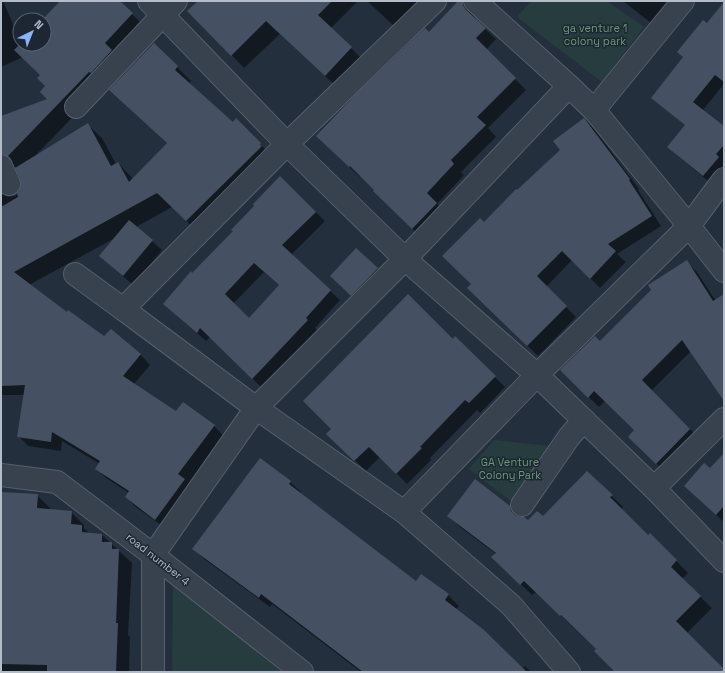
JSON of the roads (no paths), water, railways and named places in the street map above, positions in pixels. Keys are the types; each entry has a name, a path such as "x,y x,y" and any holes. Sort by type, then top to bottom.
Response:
{"street":[{"path":"123,309 287,144 435,1"},
{"path":"475,1 594,110 724,271"},
{"path":"594,110 683,1"},
{"path":"76,108 163,6 287,144 405,259 537,375 654,488 724,561"},
{"path":"153,672 153,555 256,408 405,259 569,86"},
{"path":"404,512 537,375 689,226 724,179"},
{"path":"75,274 256,408 404,512 511,605 569,672"},
{"path":"654,488 724,419"},
{"path":"522,505 569,437 584,420"},
{"name":"road number 4","path":"1,476 57,482 302,672"}],"park label":[{"name":"ga venture 1 colony park","path":"595,34"},
{"name":"GA Venture Colony Park","path":"510,468"}]}
